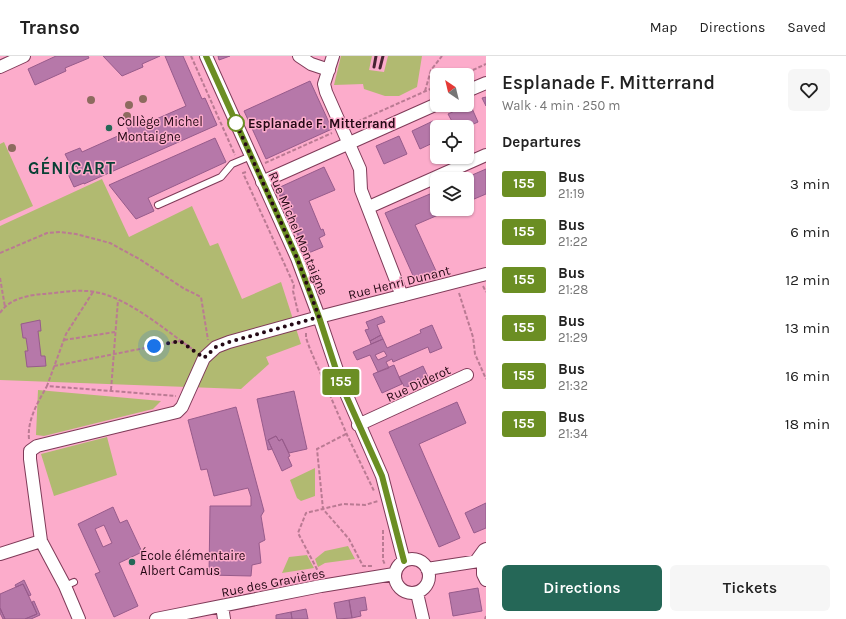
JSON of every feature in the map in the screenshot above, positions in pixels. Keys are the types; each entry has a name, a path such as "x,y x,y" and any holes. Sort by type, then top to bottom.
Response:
{"street":[{"path":"0,67 24,56"},
{"name":"Rue Michel Montaigne","path":"206,56 297,258 319,317 340,382 382,476 404,561"},
{"path":"299,56 311,64 329,70"},
{"path":"333,56 324,84 325,88 360,169 361,190 369,207 402,296"},
{"path":"474,88 486,83"},
{"path":"262,182 430,107"},
{"path":"369,207 486,155"},
{"name":"Rue Henri Dunant","path":"207,355 216,347 229,342 486,274"},
{"path":"79,619 70,584 42,541 30,451 37,446 177,412 182,407 207,355"},
{"name":"Rue Diderot","path":"358,425 467,375"},
{"path":"0,554 42,541"},
{"path":"428,569 483,558 483,574 486,580"},
{"path":"413,559 417,560 428,569 429,575 426,586 417,593 406,593 397,585 394,574 399,564 404,561 413,559"},
{"name":"Rue des Gravières","path":"156,619 321,586 394,574"},
{"path":"417,593 423,619"},
{"path":"222,606 224,619"}],"lane":[{"path":"158,205 221,177 232,164 251,156"}],"path":[{"path":"191,56 243,173"},
{"path":"425,91 431,70 442,56"},
{"path":"474,70 486,64"},
{"path":"341,128 430,89"},
{"path":"0,252 47,232 76,234 110,243 141,260 183,288 201,297 207,355"},
{"path":"0,278 5,307"},
{"path":"455,282 473,337 475,354 486,379"},
{"path":"0,313 12,302 29,295 87,291 93,292 131,305 180,341 207,355"},
{"path":"30,451 28,433 34,408 47,386 66,334 93,292"},
{"path":"110,391 118,300"},
{"path":"64,340 115,332"},
{"path":"306,333 306,338 310,349 346,434 375,493"},
{"path":"54,366 180,341"},
{"path":"47,386 172,395"},
{"path":"346,434 317,449 323,509 349,539 363,566 372,565 376,577"},
{"path":"378,497 379,507"},
{"path":"321,586 319,574 298,533 305,512 343,504 365,505 378,501"},
{"path":"383,526 383,562 394,574"}],"green space":[{"path":"341,56 372,56 369,70 384,72 388,56 422,56 417,87 399,96 385,96 364,89 363,84 334,85"},
{"path":"4,142 33,206 0,221 0,144"},
{"path":"102,179 129,237 192,206 210,246 218,243 242,299 281,282 301,344 266,357 269,364 241,389 0,380 0,226"},
{"path":"38,390 161,401 153,409 44,436 36,435"},
{"path":"107,437 117,475 54,496 41,454"},
{"path":"315,468 315,496 301,501 297,498 290,480"},
{"path":"348,546 355,559 325,563 318,567 315,559 325,551"},
{"path":"307,555 314,568 282,573 289,557"}],"building":[{"path":"56,56 88,56 89,58 65,68 66,71 35,85 28,69"},
{"path":"103,56 160,56 142,64 143,67 122,76"},
{"path":"165,56 183,56 202,99 205,98 217,125 84,184 74,187 68,174 78,170 77,166 72,168 65,154 80,148 82,152 129,131 127,127 143,119 145,124 186,106"},
{"path":"218,56 230,56 219,60"},
{"path":"310,81 332,129 266,159 244,111"},
{"path":"486,97 486,106 482,98"},
{"path":"452,112 474,112 478,122 474,124 474,120 451,120 448,114"},
{"path":"430,122 430,144 420,149 412,131"},
{"path":"399,136 407,154 384,164 376,146"},
{"path":"215,138 226,162 148,198 154,211 136,219 109,185"},
{"path":"324,167 335,190 309,201 321,230 323,229 325,235 319,238 323,247 306,254 302,245 306,243 302,235 299,236 293,222 292,223 284,202 287,201 284,194 281,196 278,188"},
{"path":"486,169 486,194 474,199 474,174"},
{"path":"276,188 278,188 281,196 284,194 287,201 284,202 288,211 287,211"},
{"path":"430,194 430,216 436,216 415,225 436,271 415,280 385,213"},
{"path":"293,222 299,236 302,235 306,243 302,245 292,223"},
{"path":"382,316 385,322 377,325 381,335 370,341 365,330 369,329 366,322"},
{"path":"40,320 41,331 38,331 41,356 45,356 46,366 27,367 25,351 28,351 26,338 23,338 21,324"},
{"path":"432,325 442,348 430,353 428,347 393,362 392,359 386,362 389,368 378,372 370,355 357,360 353,352 383,339 387,348 421,333 420,330","holes":["384,351 387,356 378,360 375,355"]},
{"path":"381,335 383,339 371,344 370,341"},
{"path":"394,365 402,384 382,393 373,374"},
{"path":"423,366 428,377 405,388 399,377"},
{"path":"294,391 307,449 289,453 282,439 279,441 276,436 268,440 272,449 268,450 257,399"},
{"path":"457,402 466,423 419,444 460,538 439,547 389,432"},
{"path":"236,407 264,511 261,516 265,540 259,543 261,563 252,565 251,576 209,575 210,506 251,506 251,497 248,488 214,496 207,469 201,470 188,420"},
{"path":"276,436 279,441 282,439 290,456 288,457 292,466 282,471 268,440"},
{"path":"486,503 486,528 474,533 465,513"},
{"path":"113,507 120,523 127,520 142,552 119,563 138,606 114,617 95,574 100,572 78,524","holes":["104,525 112,543 103,547 95,529"]},
{"path":"24,580 31,595 29,596 23,584 16,587 15,585"},
{"path":"23,584 37,614 25,619 5,619 0,608 0,594"},
{"path":"478,588 482,611 453,616 449,593"},
{"path":"365,597 367,610 360,611 361,616 352,618 349,600"},
{"path":"349,600 352,618 337,619 334,603"},
{"path":"34,601 40,615 31,619 25,619 37,614 32,602"},
{"path":"0,608 5,619 3,619 0,613"},
{"path":"306,609 308,619 292,619 291,612"},
{"path":"291,612 292,619 276,619 276,615"}],"railway":[{"path":"374,67 376,56"},
{"path":"380,68 383,56"}],"bus line":[{"name":"155","path":"206,56 297,258 319,317 340,382 382,476 404,561"}],"place":[{"name":"Esplanade F. Mitterrand","path":"236,123"},
{"name":"Collège Michel Montaigne","path":"109,128"},
{"name":"École élémentaire Albert Camus","path":"132,562"}],"district":[{"name":"GÉNICART","path":"72,168"}],"route":[{"path":"154,346 180,341 204,358 216,347 229,342 319,317 297,258 236,123"}]}
